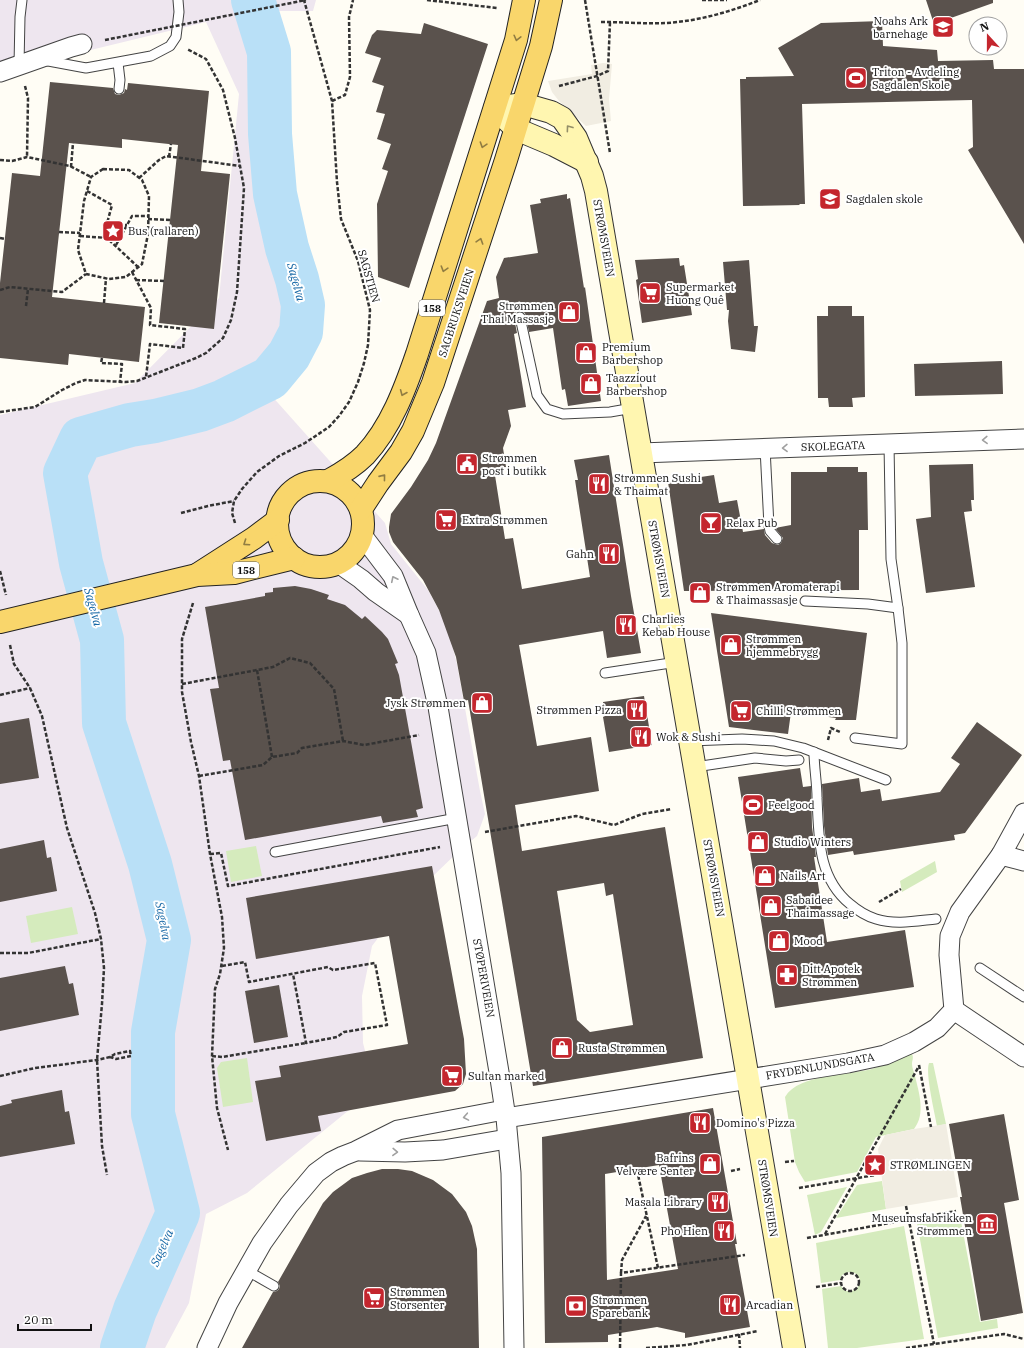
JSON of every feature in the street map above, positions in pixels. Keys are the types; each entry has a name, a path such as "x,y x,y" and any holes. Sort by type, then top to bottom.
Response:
{"main road":[{"name":"158","path":"328,481 353,465 365,455 385,427 398,405 417,354 495,108 516,40 524,0"},
{"name":"158","path":"524,104 542,46 551,0"},
{"name":"STRØMSVEIEN","path":"495,108 524,104 551,112 562,118 576,138 592,176 641,453 794,1348"},
{"name":"SAGBRUKSVEIEN","path":"361,509 410,437 433,383 524,104"},
{"path":"495,108 516,129 554,145 587,162"},
{"name":"158","path":"328,481 335,483 348,490 361,509 363,522 362,535 356,548 345,559 338,563 324,567 316,567 301,562 288,552 281,541 278,528 279,511 283,503 294,490 310,482 328,481"},
{"name":"158","path":"197,575 254,538 278,520"},
{"name":"158","path":"0,622 197,575 234,573 294,558"}],"street":[{"path":"0,72 82,44"},
{"name":"SKOLEGATA","path":"641,453 1024,439"},
{"name":"STØPERIVEIEN","path":"362,535 393,576 426,653 438,707 500,1072 505,1114 510,1174 514,1348"},
{"path":"338,563 409,615"},
{"path":"1024,813 1001,855 960,912 950,936 949,955 954,1010 1024,1055"},
{"path":"1001,855 1024,861"},
{"name":"FRYDENLUNDSGATA","path":"207,1348 228,1303 246,1270 275,1223 304,1186 331,1162 398,1130 748,1079 848,1062 885,1054 914,1042 937,1028 954,1010"},
{"path":"356,1151 405,1152 443,1150 507,1139"}],"lane":[{"path":"19,65 20,17 22,0"},
{"path":"38,59 86,68 151,56 170,46 176,37 179,12 178,0"},
{"path":"118,63 120,80 119,89"},
{"path":"520,317 537,395 547,409 563,414 610,412 633,408"},
{"path":"855,738 902,744 902,643 891,560 889,444"},
{"path":"765,448 769,526 770,531 777,539"},
{"path":"805,601 868,604 898,608"},
{"path":"605,673 677,662"},
{"path":"690,741 742,739 774,741 803,748 886,780"},
{"path":"814,752 822,858 826,874 834,888 844,900 856,909 876,920 907,922 936,919"},
{"path":"695,767 755,758 786,761 799,760"},
{"path":"275,852 457,818"},
{"path":"980,968 1024,997"},
{"path":"246,1270 274,1286"}],"path":[{"path":"105,40 305,0"},
{"name":"SAGSTIEN","path":"234,501 242,489 266,464 305,443 329,427 349,402 358,382 368,345 370,310 358,261 341,219 332,101 305,0"},
{"path":"332,101 345,96 350,76 349,17 354,0"},
{"path":"427,0 497,8"},
{"path":"585,0 610,153"},
{"path":"702,0 727,0"},
{"path":"601,22 666,23 695,20 723,14 760,0"},
{"path":"559,86 608,72 610,22"},
{"path":"0,412 35,407 62,390 85,380 120,382 137,381 206,353 223,338 229,326 237,292 241,242 244,188 240,166 225,97 220,84 206,59 173,41"},
{"path":"19,65 28,98 27,157"},
{"path":"71,167 73,144"},
{"path":"170,157 171,144"},
{"path":"139,178 159,160 166,156 240,166"},
{"path":"0,160 12,160 27,157 71,167 91,176"},
{"path":"0,290 10,287 62,292 86,274 109,279 126,277 142,264 148,234 149,196 142,180 129,170 103,169 91,176 84,201 78,250 86,274"},
{"path":"87,191 112,205 103,238"},
{"path":"116,245 132,216 170,220"},
{"path":"107,224 127,225"},
{"path":"59,232 107,238 138,267"},
{"path":"0,238 5,239"},
{"path":"132,272 151,308 150,325 185,329 183,348 150,344 146,377"},
{"path":"104,303 106,278"},
{"path":"136,280 164,281"},
{"path":"26,306 28,289"},
{"path":"102,358 101,363 122,364 120,382"},
{"path":"181,513 234,501 232,514 236,528"},
{"path":"0,571 6,595"},
{"path":"193,602 182,639 182,684 222,917 224,948 222,966 215,989 212,1056 217,1108 228,1150"},
{"path":"10,644 14,664 30,688 42,716 67,828 95,913 101,940 104,968 97,1060 102,1146 107,1175"},
{"path":"182,684 273,667 290,658 310,663 334,689 343,740"},
{"path":"257,670 272,757"},
{"path":"0,696 30,688"},
{"path":"199,776 263,765 272,757 297,753 302,748 343,740 364,745 419,735"},
{"path":"485,832 576,816 614,825 642,814 672,809"},
{"path":"210,854 221,853 228,886 441,846"},
{"path":"0,953 28,953 101,940"},
{"path":"212,1056 222,1057 306,1043 337,1037 344,1032 387,1025 375,963 333,970 328,967 272,979 249,982 245,962 222,966"},
{"path":"293,974 306,1043"},
{"path":"0,1076 35,1068 97,1060 130,1051 131,1056 116,1059 110,1057"},
{"path":"919,1061 931,1127"},
{"path":"825,1234 920,1066"},
{"path":"783,1162 794,1161"},
{"path":"731,1171 742,1168"},
{"path":"636,1170 658,1268"},
{"path":"799,1188 881,1174"},
{"path":"906,1206 934,1344"},
{"path":"807,1238 956,1211"},
{"path":"620,1348 622,1260 646,1215"},
{"path":"621,1273 745,1254"},
{"path":"848,1273 855,1275 859,1281 856,1288 850,1291 844,1288 841,1283 843,1276 848,1273"},
{"path":"816,1287 841,1283"},
{"path":"646,1348 687,1345 758,1331"},
{"path":"739,1334 740,1348"},
{"path":"906,1348 1004,1334 1024,1339"}],"shaded area":[{"path":"0,0 316,0 313,11 253,11 279,223 305,331 262,385 385,523 391,544 428,590 447,625 457,664 485,814 477,836 460,850 404,904 372,946 362,996 363,1043 375,1089 247,1193 206,1214 189,1303 165,1348 0,1348 0,415 135,383 219,298 239,94 206,22 0,72"},
{"path":"603,63 612,64 609,99 611,121 586,126 559,101 552,92 548,81 592,74 591,65"},
{"path":"946,1124 958,1197 886,1209 878,1149 885,1135"}],"green space":[{"path":"256,846 262,876 231,882 226,851"},
{"path":"935,861 937,872 902,892 900,881"},
{"path":"72,907 78,934 31,943 26,916"},
{"path":"910,1054 913,1055 912,1067 918,1089 921,1110 918,1123 914,1129 876,1137 857,1172 805,1182 795,1162 785,1097 792,1089 813,1079 865,1071"},
{"path":"247,1058 253,1102 223,1107 217,1068 221,1062"},
{"path":"929,1063 933,1063 946,1124 937,1126 929,1084"},
{"path":"882,1181 886,1209 836,1218 857,1185"},
{"path":"847,1187 821,1232 815,1235 807,1195"},
{"path":"960,1216 980,1322 997,1319 998,1328 938,1338 917,1223"},
{"path":"904,1226 924,1339 857,1348 828,1348 822,1289 841,1286 845,1291 852,1291 858,1287 860,1279 855,1273 849,1272 842,1275 840,1280 821,1283 816,1243"}],"building":[{"path":"926,0 993,0 993,3 934,24"},
{"path":"882,21 883,46 937,50 938,61 993,60 994,69 1024,69 1024,244 968,150 973,147 972,100 802,104 805,204 743,206 740,79 746,79 746,77 794,76 778,48 821,23"},
{"path":"424,23 488,44 409,288 378,277 377,204 388,171 382,169 391,144 377,139 385,114 376,112 384,86 372,82 381,58 365,53 372,35 377,30 421,34"},
{"path":"50,82 113,88 115,94 119,95 124,93 125,89 127,90 128,83 209,91 201,171 230,174 214,329 159,323 178,145 122,139 122,148 69,143 52,297 145,307 139,362 69,354 68,365 0,358 0,283 12,173 40,176"},
{"path":"567,194 567,199 570,198 584,288 585,287 601,401 568,406 565,389 562,390 553,328 529,332 525,313 521,311 516,312 514,318 517,333 514,334 526,407 508,410 511,426 503,448 506,467 494,469 505,539 513,538 522,589 590,577 575,480 578,480 574,460 609,455 641,653 607,658 603,631 519,645 537,746 591,737 599,791 515,805 522,851 665,827 703,1058 533,1086 468,700 464,701 456,657 439,610 423,580 393,542 389,532 389,527 391,514 411,487 428,460 436,443 487,301 499,298 496,277 504,258 538,253 530,205 541,203 540,199","holes":["604,883 606,896 613,894 633,1025 590,1032 577,1020 557,891"]},
{"path":"679,258 680,266 684,265 692,315 642,323 636,280 638,279 635,260"},
{"path":"749,260 754,326 758,326 755,352 731,349 728,321 729,310 727,310 723,262"},
{"path":"828,306 852,306 852,316 864,316 865,397 852,398 853,407 829,407 828,398 818,398 817,316 828,316"},
{"path":"1002,361 1003,394 915,396 914,364"},
{"path":"973,464 974,500 971,500 972,511 964,512 975,587 926,593 916,519 931,517 929,465"},
{"path":"827,467 858,467 858,472 867,472 868,530 859,530 859,590 684,591 668,482 714,475 719,503 737,500 743,532 764,529 765,535 772,543 778,545 781,543 783,538 775,528 791,525 791,472 827,472"},
{"path":"295,586 329,595 327,599 345,605 362,619 365,616 388,639 398,663 395,664 399,675 423,808 416,810 418,817 383,823 381,816 245,840 230,760 223,761 210,689 219,688 205,607 265,596 265,593 273,592 273,588"},
{"path":"711,613 867,633 856,720 835,720 836,718 791,712 788,734 729,727"},
{"path":"644,696 652,745 609,752 603,717 605,716 603,702"},
{"path":"29,718 39,778 0,784 0,723"},
{"path":"977,722 1022,755 965,833 954,835 955,840 854,855 853,851 828,855 824,826 822,784 859,778 861,792 880,789 882,801 940,792 960,764 951,758"},
{"path":"800,768 803,787 811,786 812,827 816,857 814,857 827,942 905,930 914,987 775,1008 738,777"},
{"path":"44,840 47,858 51,857 57,891 0,902 0,849"},
{"path":"432,866 464,1039 466,1074 463,1084 455,1091 318,1116 321,1131 266,1141 255,1081 281,1077 279,1066 408,1044 389,936 256,959 246,898"},
{"path":"65,966 69,984 73,983 79,1015 0,1031 0,978"},
{"path":"279,985 288,1037 254,1043 245,991"},
{"path":"62,1090 65,1112 69,1111 75,1144 0,1157 0,1106 12,1103 11,1100"},
{"path":"713,1108 750,1327 685,1338 685,1333 657,1327 608,1335 608,1342 545,1343 542,1137","holes":["659,1165 678,1269 607,1280 605,1174"]},
{"path":"1004,1114 1019,1200 1004,1203 1023,1313 981,1321 949,1124"},
{"name":"Strømmen Storsenter","path":"382,1169 412,1171 433,1180 452,1194 466,1212 472,1226 477,1249 479,1348 242,1348 273,1292 279,1289 280,1286 278,1282 323,1203 333,1192 352,1178"}],"waterway":[{"name":"Sagelva","path":"122,1348 135,1310 178,1213 153,1114 153,1032 169,940 150,864 104,723 102,640 81,563 65,473 81,439 130,425 155,421 200,410 224,401 270,378 289,355 301,332 303,305 297,279 287,248 275,194 270,134 269,52 253,0"}],"place":[{"name":"Noahs Ark barnehage","path":"943,27"},
{"name":"Triton - Avdeling Sagdalen Skole","path":"856,78"},
{"name":"Sagdalen skole","path":"830,199"},
{"name":"Bus (rallaren)","path":"113,231"},
{"name":"Supermarket Huong Quê","path":"650,293"},
{"name":"Strømmen Thai Massasje","path":"569,312"},
{"name":"Premium Barbershop","path":"586,353"},
{"name":"Taazziout Barbershop","path":"591,384"},
{"name":"Strømmen post i butikk","path":"467,464"},
{"name":"Strømmen Sushi & Thaimat","path":"599,484"},
{"name":"Extra Strømmen","path":"446,520"},
{"name":"Relax Pub","path":"711,523"},
{"name":"Gahn","path":"609,554"},
{"name":"Strømmen Aromaterapi & Thaimassasje","path":"700,593"},
{"name":"Charlies Kebab House","path":"626,625"},
{"name":"Strømmen hjemmebrygg","path":"731,645"},
{"name":"Jysk Strømmen","path":"482,703"},
{"name":"Strømmen Pizza","path":"637,710"},
{"name":"Chilli Strømmen","path":"741,711"},
{"name":"Wok & Sushi","path":"641,737"},
{"name":"Feelgood","path":"753,805"},
{"name":"Studio Winters","path":"758,842"},
{"name":"Nails Art","path":"765,876"},
{"name":"Sabaidee Thaimassage","path":"771,906"},
{"name":"Mood","path":"779,941"},
{"name":"Ditt Apotek Strømmen","path":"787,975"},
{"name":"Rusta Strømmen","path":"562,1048"},
{"name":"Sultan marked","path":"452,1076"},
{"name":"Domino's Pizza","path":"700,1123"},
{"name":"Bafrins Velvære Senter","path":"710,1164"},
{"name":"STRØMLINGEN","path":"875,1165"},
{"name":"Masala Library","path":"718,1202"},
{"name":"Museumsfabrikken Strømmen","path":"987,1224"},
{"name":"Pho Hien","path":"724,1231"},
{"name":"Strømmen Storsenter","path":"374,1298"},
{"name":"Arcadian","path":"730,1305"},
{"name":"Strømmen Sparebank","path":"576,1306"}]}
